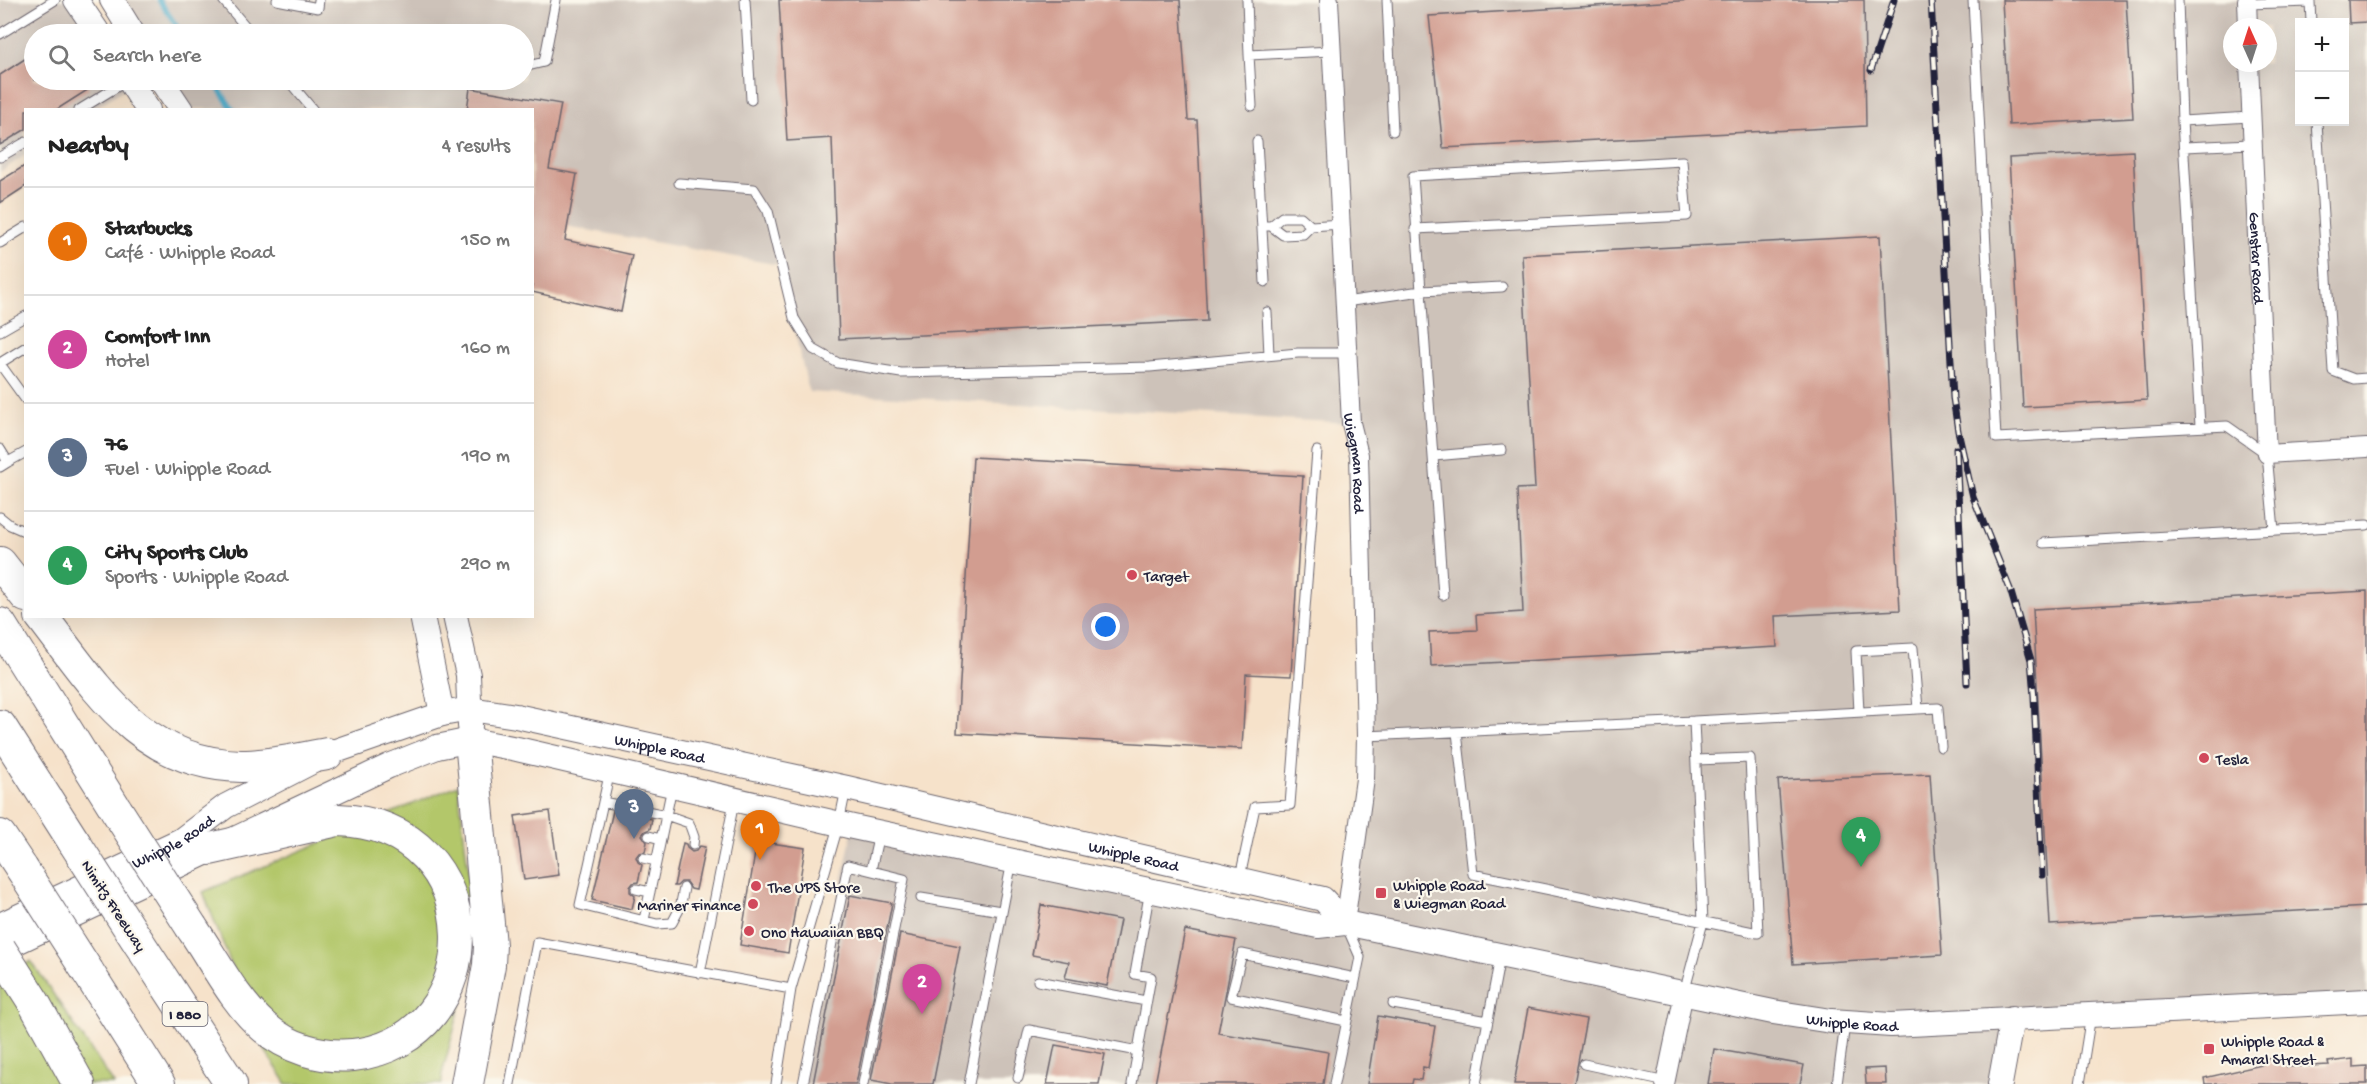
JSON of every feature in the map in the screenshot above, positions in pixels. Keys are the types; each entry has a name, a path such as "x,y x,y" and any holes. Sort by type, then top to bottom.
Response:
{"highway":[{"path":"0,563 24,593"},
{"path":"43,618 112,709 147,736 185,758 239,766 270,764 327,754"},
{"path":"0,624 192,928 233,990 264,1027 291,1044 322,1054 342,1056 361,1054 381,1049 399,1040 416,1028 437,1004 451,976 456,957 456,916 442,878 417,847 379,826 358,821 338,820 210,849"},
{"name":"Nimitz Freeway","path":"0,726 231,1084"},
{"path":"467,1084 489,965 490,945 471,740"},
{"path":"0,836 159,1084"},
{"path":"0,950 33,1001 79,1084"}],"main road":[{"path":"76,0 92,24"},
{"path":"112,0 127,24"},
{"path":"135,90 147,108"},
{"path":"167,90 179,108"},
{"path":"422,618 442,714 471,740"},
{"path":"455,618 468,675 471,740"},
{"name":"Whipple Road","path":"0,925 181,840 226,806 327,754 442,714 470,709 516,716 847,788 1323,899 1345,923"},
{"name":"Whipple Road","path":"0,950 94,907 210,849 399,762 437,747 471,740 879,832 1318,926 1345,923 1773,1012 1845,1022 1891,1025 2367,1001"},
{"path":"2000,1084 2012,1018"}],"street":[{"name":"Wiegman Road","path":"1329,0 1351,423 1359,455 1366,735 1365,778 1345,923"},
{"path":"2247,2 2248,18"},
{"name":"Genstar Road","path":"2249,72 2267,454"},
{"path":"2267,454 2367,448"},
{"path":"1665,1083 1684,993"}],"lane":[{"path":"0,34 55,0"},
{"path":"223,0 243,24"},
{"path":"277,0 318,8 319,0"},
{"path":"534,64 544,62 556,0"},
{"path":"745,0 751,100"},
{"path":"1247,0 1252,106"},
{"path":"1387,0 1393,131"},
{"path":"1973,0 1996,438 2227,426 2267,454 2274,530"},
{"path":"2178,0 2182,121 2200,426"},
{"path":"2247,2 2310,1 2311,18"},
{"path":"1249,55 1332,51"},
{"path":"82,108 112,90"},
{"path":"296,90 311,108"},
{"path":"2182,121 2250,117"},
{"path":"2318,126 2333,371 2354,379 2367,378"},
{"path":"1257,141 1266,226 1265,282"},
{"path":"0,158 24,143"},
{"path":"2184,147 2252,144"},
{"path":"1415,230 1686,216 1682,161 1413,176 1415,230 1443,596"},
{"path":"679,183 754,189 768,211 794,318 813,349 838,363 913,372 1150,367 1269,355 1347,353"},
{"path":"1266,226 1282,217 1301,217 1311,226"},
{"path":"1266,226 1283,236 1303,234 1311,226 1341,224"},
{"path":"0,243 24,228"},
{"path":"1345,302 1421,291 1502,287"},
{"path":"1267,312 1269,355"},
{"path":"0,331 24,317"},
{"path":"24,348 0,364 24,397"},
{"path":"0,449 4,464 24,453"},
{"path":"1434,456 1503,450"},
{"path":"1240,880 1255,807 1290,804 1317,451"},
{"path":"0,518 24,531"},
{"path":"2043,543 2367,525"},
{"path":"1858,712 1856,651 1913,648 1918,709"},
{"path":"1366,735 1938,708 1941,747"},
{"path":"1684,993 1703,922 1694,721"},
{"path":"1457,732 1473,874 1758,933 1750,758 1696,760"},
{"path":"610,771 580,905 657,924 672,923 680,908 684,888"},
{"path":"644,920 673,785"},
{"path":"776,1084 791,989 847,788"},
{"path":"700,973 734,800"},
{"path":"603,802 666,815 689,823 694,837 693,845"},
{"path":"598,826 609,829"},
{"path":"871,870 879,832"},
{"path":"649,836 661,839"},
{"path":"593,848 604,850"},
{"path":"643,858 656,861"},
{"path":"969,1084 1012,861"},
{"path":"803,1084 848,865 904,879 863,1084"},
{"path":"586,878 597,880"},
{"path":"636,889 650,892"},
{"path":"1132,1084 1151,977 1135,974 1150,891"},
{"path":"921,898 1002,911"},
{"path":"1334,1084 1360,957 1345,923"},
{"path":"510,1084 537,942 791,989"},
{"path":"1346,1021 1231,997 1242,954 1355,978"},
{"path":"1476,1084 1501,955"},
{"path":"1038,981 1146,1001"},
{"path":"1394,1004 1488,1021"},
{"path":"2080,1084 2091,1014"},
{"path":"1837,1084 1845,1022"},
{"path":"1018,1078 1029,1030 1137,1051"},
{"path":"1584,1064 1637,1074 1665,1083"}],"shaded area":[{"path":"0,0 76,0 92,24 24,24 24,90 123,90 95,108 24,108 24,156 0,172"},
{"path":"112,0 2367,0 2367,1001 2012,1018 2000,1084 802,1084 853,827 1345,923 1365,779 1351,423 809,392 779,265 534,220 534,108 180,108 168,90 534,90 534,24 127,24"}],"green space":[{"path":"458,785 477,944 442,1074 442,1084 287,1084 264,1049 203,892"},
{"path":"31,961 114,1084 0,1084 0,980"}],"building":[{"path":"779,0 1180,0 1188,120 1197,120 1207,321 839,339 832,138 787,141"},
{"path":"1694,0 1864,0 1866,126 1443,148 1429,16"},
{"path":"2002,0 2126,0 2133,118 2009,125"},
{"path":"2348,0 2367,0 2367,22 2349,23"},
{"path":"24,59 24,90 87,90 59,108 24,108 24,130 0,145 0,75"},
{"path":"470,90 561,104 549,169 577,174 565,240 632,255 621,312 534,292 534,108 467,108"},
{"path":"2133,151 2147,400 2023,407 2009,158"},
{"path":"24,166 24,187 0,203 0,181"},
{"path":"1880,236 1900,610 1775,616 1777,647 1431,666 1429,632 1477,630 1476,615 1523,612 1517,489 1535,488 1522,255"},
{"name":"Target","path":"973,457 1303,476 1291,676 1246,674 1242,749 957,733"},
{"name":"Tesla","path":"2367,591 2367,907 2050,925 2033,609"},
{"path":"1930,774 1942,955 1793,964 1778,780"},
{"path":"550,811 559,875 524,880 515,816"},
{"path":"613,811 652,819 650,829 642,835 647,842 645,852 639,853 636,857 642,865 638,882 633,883 630,887 630,892 635,896 632,909 592,900"},
{"path":"757,841 805,848 788,953 740,945"},
{"path":"683,843 692,852 700,846 705,847 696,890 691,889 686,882 674,886"},
{"path":"850,895 892,903 856,1084 813,1084"},
{"path":"1041,905 1120,920 1107,986 1065,978 1069,962 1032,955"},
{"path":"1185,930 1236,940 1218,1033 1328,1052 1323,1084 1155,1084"},
{"path":"900,934 960,946 933,1084 892,1084 871,1080"},
{"path":"1528,1008 1586,1019 1574,1084 1514,1084"},
{"path":"1378,1016 1435,1026 1428,1068 1423,1067 1421,1080 1413,1079 1412,1084 1367,1084"},
{"path":"1055,1045 1105,1054 1099,1084 1047,1084"},
{"path":"1714,1049 1804,1065 1800,1084 1708,1084"},
{"path":"2286,1058 2287,1067 2329,1065 2328,1062 2353,1059 2353,1067 2367,1066 2367,1084 2205,1084 2204,1078 2262,1065 2262,1059"},
{"path":"1885,1068 1886,1084 1866,1084 1865,1069"}],"waterway":[{"path":"159,0 175,24"},
{"path":"220,90 232,108"}],"railway":[{"path":"1871,70 1894,0"},
{"path":"1931,0 1953,398 1973,497 2010,589 2031,660 2042,875"},
{"path":"1956,449 1967,683"}],"place":[{"name":"Target","path":"1132,575"},
{"name":"Tesla","path":"2204,758"},
{"name":"76","path":"634,839"},
{"name":"Starbucks","path":"760,860"},
{"name":"City Sports Club","path":"1861,867"},
{"name":"The UPS Store","path":"756,886"},
{"name":"Whipple Road & Wiegman Road","path":"1381,893"},
{"name":"Mariner Finance","path":"753,904"},
{"name":"Ono Hawaiian BBQ","path":"749,931"},
{"name":"Comfort Inn","path":"922,1014"},
{"name":"Whipple Road & Amaral Street","path":"2209,1049"}]}
